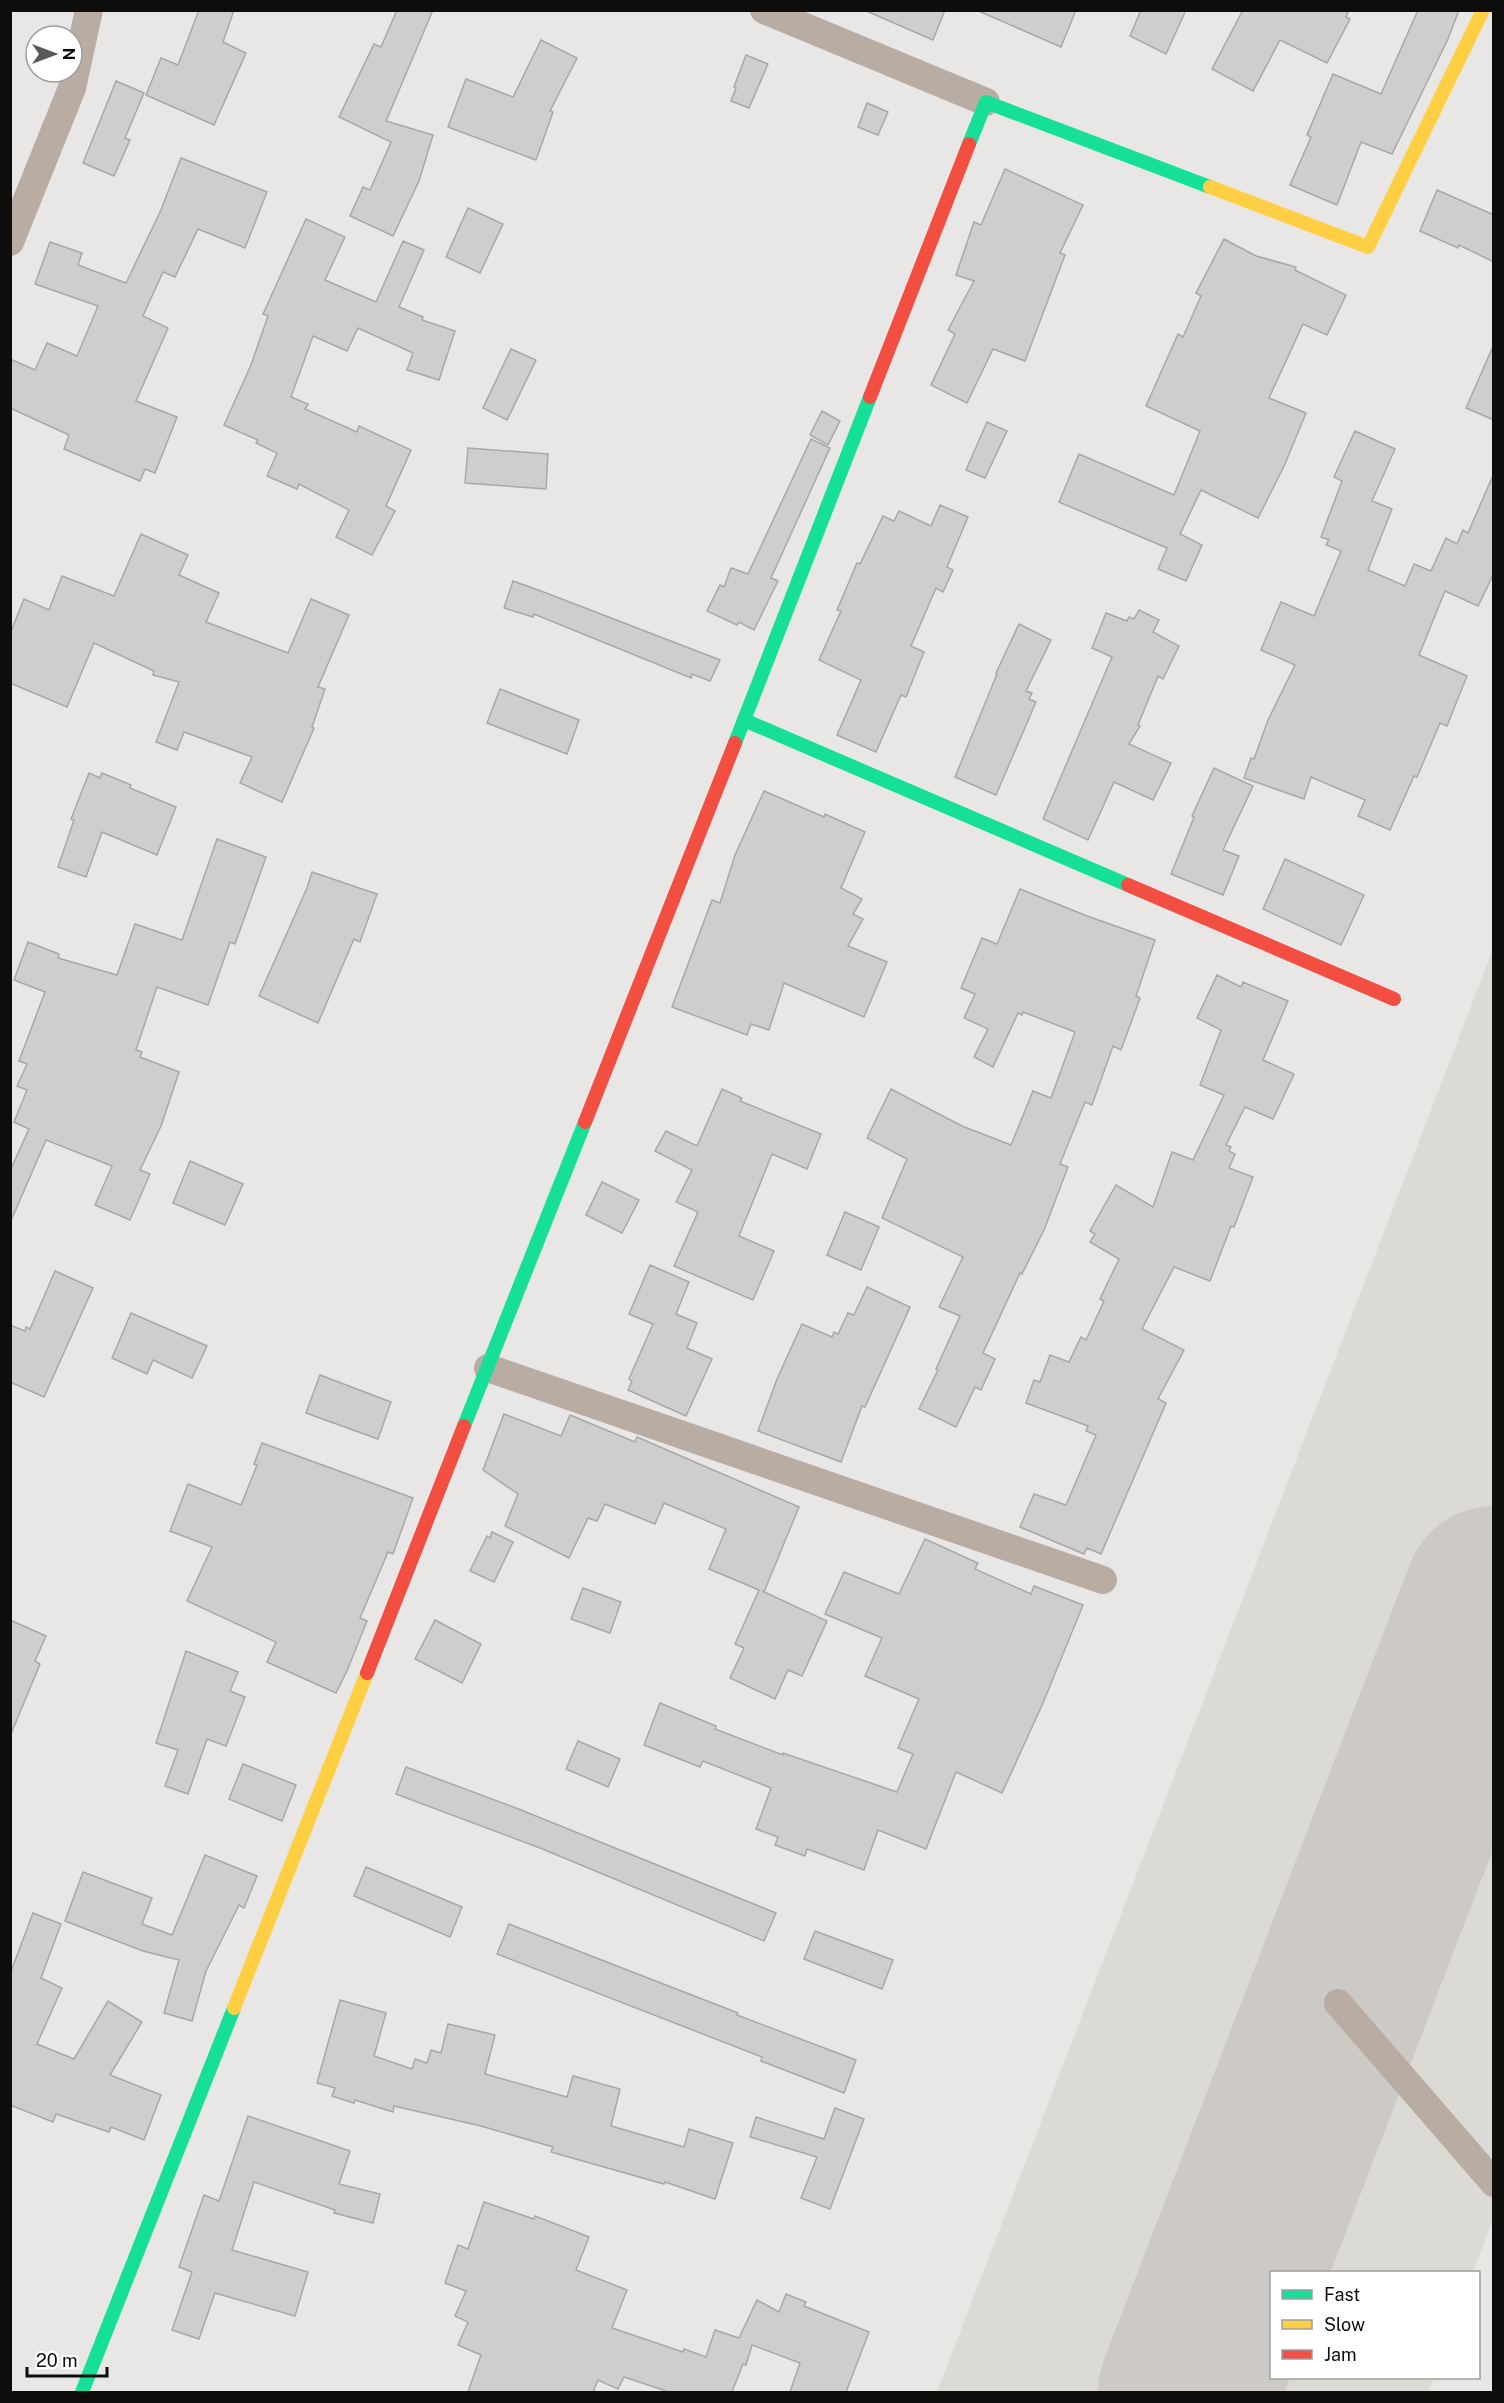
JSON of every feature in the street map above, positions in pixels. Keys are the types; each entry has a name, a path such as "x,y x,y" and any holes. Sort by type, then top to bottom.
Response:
{"street":[{"path":"10,242 72,88 89,10"},
{"path":"764,10 986,102 1368,247 1483,10"},
{"path":"82,2392 744,720 986,102"},
{"path":"744,720 1394,999"},
{"path":"488,1368 1103,1580"},
{"path":"1338,2003 1494,2183"}],"shaded area":[{"path":"1493,949 1493,2219 1473,2271 1270,2271 1270,2379 1434,2379 1428,2392 937,2392"}],"building":[{"path":"199,10 234,10 223,42 246,53 214,125 146,95 161,58 178,65"},
{"path":"397,10 433,10 386,121 433,135 419,181 393,236 350,216 363,187 370,190 391,142 339,117 374,44 381,47"},
{"path":"864,10 945,10 933,40"},
{"path":"976,10 1076,10 1061,47"},
{"path":"1141,10 1186,10 1166,54 1130,36"},
{"path":"1243,10 1349,10 1346,17 1350,19 1327,63 1280,40 1253,91 1212,69"},
{"path":"1418,10 1459,10 1448,39 1392,154 1361,142 1337,205 1290,185 1311,137 1307,135 1333,74 1381,94"},
{"path":"541,40 577,58 550,111 553,112 536,160 448,127 466,79 513,97"},
{"path":"746,55 768,64 749,108 731,101"},
{"path":"116,81 144,93 125,138 130,140 114,176 83,163"},
{"path":"867,103 888,112 878,135 858,127"},
{"path":"181,158 267,192 245,248 198,229 175,277 163,272 143,316 168,328 136,401 177,417 155,473 145,469 140,481 64,449 69,435 10,408 10,359 35,370 47,343 77,356 98,306 35,284 50,242 82,253 78,265 126,283 161,210"},
{"path":"1005,169 1083,205 1060,253 1065,255 1025,361 993,349 967,403 931,385 955,334 948,330 974,281 956,275 974,222 981,225"},
{"path":"1437,190 1494,215 1494,262 1459,245 1458,248 1420,231"},
{"path":"468,208 503,224 480,273 446,257"},
{"path":"306,219 345,237 325,280 376,302 403,241 424,250 399,307 423,317 422,320 455,331 439,380 407,370 413,353 358,328 347,351 313,336 291,397 308,404 305,409 357,432 359,426 411,450 386,506 395,511 372,555 336,537 349,510 299,484 297,489 267,476 277,453 256,443 258,440 224,425 251,365 268,316 263,314"},
{"path":"1224,239 1256,256 1296,267 1295,270 1346,295 1327,335 1303,324 1269,398 1306,413 1285,464 1258,518 1201,490 1180,534 1202,545 1186,581 1158,569 1167,548 1059,502 1079,454 1174,495 1200,431 1146,406 1178,334 1183,337 1201,296 1196,293"},
{"path":"1494,344 1494,420 1466,408"},
{"path":"511,349 536,360 507,420 483,408"},
{"path":"822,411 840,421 828,445 810,435"},
{"path":"987,422 1007,431 985,478 966,470"},
{"path":"1355,431 1395,449 1372,501 1392,509 1368,570 1405,586 1414,564 1431,571 1446,538 1457,544 1463,530 1468,533 1494,473 1494,573 1478,606 1445,591 1419,655 1467,676 1447,726 1440,723 1417,777 1414,776 1390,830 1358,816 1365,800 1311,777 1304,799 1244,778 1251,758 1254,759 1268,720 1295,665 1261,650 1281,602 1314,616 1341,551 1326,545 1329,540 1321,537 1342,481 1334,477"},
{"path":"811,439 830,448 771,578 778,581 754,630 707,611 720,585 724,587 731,568 748,574"},
{"path":"468,448 548,454 546,489 465,483"},
{"path":"940,505 968,517 947,567 953,570 943,592 936,588 911,646 924,652 906,697 901,695 876,752 837,735 861,680 819,660 841,611 837,610 857,563 860,564 883,516 894,521 899,511 931,526"},
{"path":"141,534 188,555 179,575 219,593 206,622 288,653 311,599 349,615 318,687 325,689 312,727 314,728 282,802 240,783 252,757 184,732 177,750 156,742 179,682 153,675 154,671 94,643 67,707 10,683 10,634 24,599 49,610 62,576 114,596"},
{"path":"513,581 720,660 710,681 692,674 691,678 534,614 533,617 504,608"},
{"path":"1139,610 1159,620 1153,632 1179,646 1163,679 1158,676 1138,725 1140,726 1129,744 1171,763 1153,800 1114,782 1088,840 1043,819 1112,657 1092,648 1106,613 1127,621 1129,617 1134,619"},
{"path":"1019,624 1051,640 1026,691 1032,693 1029,699 1036,702 996,795 955,777 996,673"},
{"path":"500,689 579,720 567,754 487,723"},
{"path":"1214,768 1253,786 1223,850 1239,856 1223,895 1171,874 1194,817 1192,816"},
{"path":"89,773 100,778 102,773 131,785 130,788 176,807 157,855 102,832 86,877 58,867 74,820 71,819"},
{"path":"764,791 865,832 841,888 862,899 853,914 863,919 848,946 887,962 864,1017 784,983 769,1030 751,1024 747,1035 672,1007 712,900 720,903 735,855"},
{"path":"217,839 266,857 235,944 230,942 208,1005 157,987 136,1050 142,1052 140,1057 179,1072 161,1126 140,1170 150,1174 130,1220 95,1205 112,1166 46,1140 10,1223 10,1171 29,1129 14,1122 27,1090 17,1086 27,1064 19,1061 45,992 14,980 28,942 59,954 58,958 117,975 135,924 182,940"},
{"path":"1285,859 1364,895 1341,945 1263,909"},
{"path":"312,872 377,894 360,942 354,939 318,1023 259,996"},
{"path":"1020,889 1155,940 1136,996 1140,998 1121,1050 1113,1046 1092,1105 1085,1102 1060,1164 1068,1167 1044,1230 1022,1274 1020,1273 983,1353 995,1359 981,1390 975,1387 956,1427 919,1409 960,1316 939,1307 963,1257 882,1218 907,1159 867,1138 891,1089 962,1126 1011,1145 1033,1091 1051,1098 1075,1032 1023,1012 1022,1015 1018,1013 993,1067 974,1057 988,1029 964,1018 975,994 961,988 982,938 997,944"},
{"path":"1217,975 1241,987 1243,982 1288,1001 1263,1060 1294,1074 1273,1119 1245,1107 1226,1145 1231,1147 1229,1151 1235,1154 1229,1168 1253,1177 1210,1281 1174,1267 1142,1329 1184,1350 1158,1399 1166,1403 1101,1554 1087,1548 1084,1554 1020,1527 1034,1494 1066,1505 1096,1435 1086,1431 1088,1426 1026,1403 1034,1380 1040,1382 1050,1355 1069,1362 1081,1337 1086,1340 1104,1301 1100,1299 1119,1259 1090,1242 1095,1234 1090,1231 1116,1185 1153,1207 1172,1152 1193,1160 1224,1095 1200,1085 1221,1030 1197,1018"},
{"path":"722,1089 742,1098 740,1101 821,1134 807,1169 772,1154 739,1236 774,1251 753,1300 674,1266 698,1212 676,1202 692,1170 655,1151 666,1131 697,1146"},
{"path":"190,1161 243,1184 225,1225 173,1203"},
{"path":"602,1182 639,1200 622,1233 586,1215"},
{"path":"845,1212 879,1227 861,1270 827,1255"},
{"path":"650,1265 689,1282 676,1314 697,1323 687,1348 712,1359 686,1416 628,1390 632,1381 629,1379 653,1324 629,1314"},
{"path":"55,1271 93,1288 44,1397 10,1382 10,1325 25,1331 26,1327 30,1329"},
{"path":"867,1287 910,1307 865,1407 862,1406 841,1462 758,1431 777,1379 802,1324 832,1337 834,1332 838,1334 848,1313 854,1315"},
{"path":"131,1313 207,1346 192,1378 153,1360 147,1374 112,1358"},
{"path":"320,1375 391,1402 378,1439 306,1413"},
{"path":"504,1414 561,1436 570,1415 635,1442 637,1437 799,1507 764,1592 827,1621 802,1676 788,1670 775,1699 730,1678 744,1648 735,1644 759,1590 709,1569 726,1529 664,1503 655,1524 605,1504 597,1521 588,1518 569,1558 505,1526 518,1494 483,1470"},
{"path":"262,1443 413,1498 393,1554 388,1552 360,1618 367,1621 336,1693 267,1662 276,1642 187,1601 212,1547 170,1531 188,1484 241,1505 257,1465 254,1464"},
{"path":"492,1532 513,1542 494,1582 470,1571 487,1536 490,1538"},
{"path":"925,1539 978,1563 975,1569 1031,1594 1034,1586 1083,1605 1043,1703 1002,1793 956,1772 926,1849 878,1830 864,1870 807,1849 805,1856 775,1845 778,1837 756,1829 771,1788 703,1761 700,1767 644,1745 660,1703 716,1726 715,1729 783,1755 783,1753 897,1792 913,1754 898,1748 919,1699 865,1676 882,1638 825,1614 844,1572 899,1594"},
{"path":"583,1588 621,1602 610,1633 571,1619"},
{"path":"10,1620 46,1636 35,1661 40,1664 11,1734"},
{"path":"435,1620 481,1644 462,1683 415,1659"},
{"path":"186,1651 238,1672 230,1691 245,1697 226,1746 207,1739 188,1794 165,1786 178,1750 156,1743"},
{"path":"578,1741 620,1759 608,1787 566,1769"},
{"path":"243,1764 296,1785 282,1821 229,1799"},
{"path":"406,1767 516,1808 776,1913 764,1941 540,1848 396,1794"},
{"path":"205,1855 257,1876 244,1908 239,1905 206,1971 192,2021 164,2013 179,1960 143,1951 65,1921 83,1872 152,1898 142,1924 172,1935"},
{"path":"366,1867 462,1907 450,1937 354,1896"},
{"path":"33,1913 61,1924 41,1978 62,1988 37,2044 74,2059 108,2001 142,2022 110,2075 161,2095 144,2140 111,2127 109,2132 56,2114 53,2122 10,2105 10,1974"},
{"path":"509,1924 856,2060 844,2093 761,2061 762,2057 497,1954"},
{"path":"815,1931 893,1960 882,1989 804,1959"},
{"path":"340,2000 386,2013 374,2056 412,2069 415,2059 427,2063 431,2050 441,2053 448,2024 495,2035 485,2074 567,2097 573,2076 620,2089 611,2126 684,2147 689,2129 733,2143 715,2199 665,2182 664,2184 551,2152 553,2147 481,2126 394,2106 393,2112 355,2100 354,2103 332,2096 335,2088 317,2083"},
{"path":"835,2108 864,2119 830,2209 801,2198 817,2157 750,2137 756,2117 824,2139"},
{"path":"248,2116 350,2151 339,2184 380,2194 373,2223 334,2213 335,2210 254,2182 232,2250 308,2272 295,2316 215,2293 199,2339 172,2330 192,2272 179,2267 204,2195 219,2201"},
{"path":"484,2202 534,2219 535,2216 589,2237 576,2270 627,2290 612,2328 683,2352 684,2349 706,2357 715,2330 739,2338 757,2300 779,2312 786,2294 806,2302 804,2306 869,2332 846,2392 790,2392 800,2363 752,2345 746,2365 743,2364 732,2392 669,2392 624,2377 618,2389 598,2380 593,2392 468,2392 481,2355 458,2345 468,2322 455,2316 466,2291 445,2283 458,2245 468,2249"}],"runway":[{"path":"1188,2392 1494,1596"}],"traffic: fast":[{"path":"969,144 986,102 1210,187"},
{"path":"735,743 870,397"},
{"path":"744,720 1128,885"},
{"path":"464,1426 585,1122"},
{"path":"82,2392 234,2008"}],"traffic: slow":[{"path":"1210,187 1368,247 1483,10"},
{"path":"234,2008 367,1673"}],"traffic: jam":[{"path":"870,397 969,144"},
{"path":"585,1122 735,743"},
{"path":"1128,885 1394,999"},
{"path":"367,1673 464,1426"}]}
